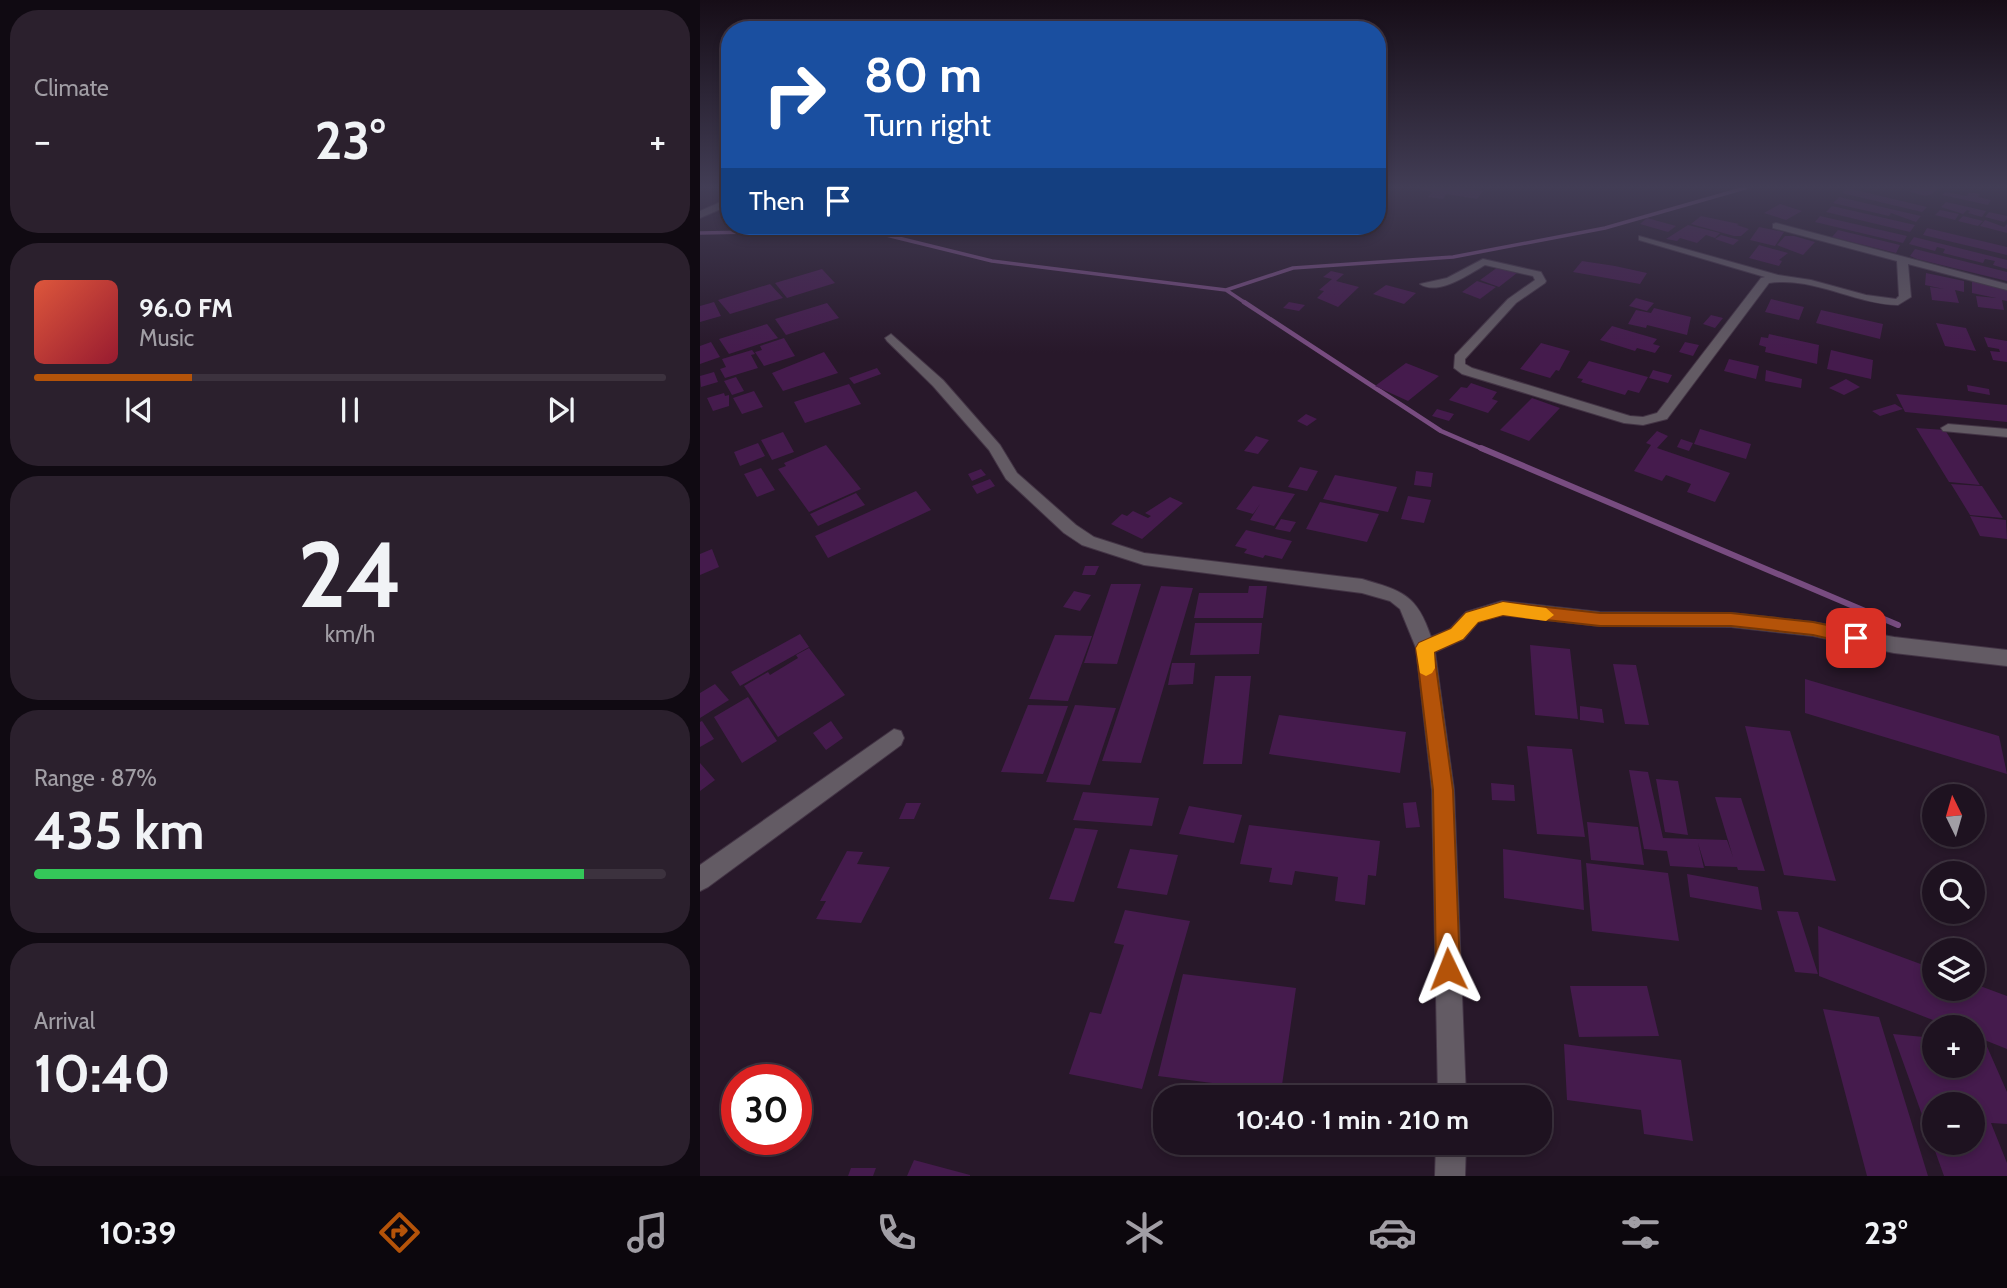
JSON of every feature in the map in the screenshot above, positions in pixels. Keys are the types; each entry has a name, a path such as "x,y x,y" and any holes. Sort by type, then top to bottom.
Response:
{"street":[{"path":"1660,243 1776,278 1794,280 1863,299 1898,302 1905,297 1902,261"},
{"path":"1837,243 2007,287"},
{"path":"1425,284 1450,281 1483,262 1537,274 1541,281 1512,301 1459,358 1458,365 1467,371 1529,390 1629,420 1643,421 1662,416 1763,282 1776,278"},
{"path":"891,338 938,383 995,448 1011,476 1070,529 1088,541 1109,550 1144,559 1362,586 1396,596 1407,604 1419,625 1425,648 1443,790 1452,1085"},
{"path":"1948,428 2007,433"},
{"path":"1425,648 1457,634 1472,617 1503,608 1600,619 1742,621 1813,629 1894,645 2007,658"},
{"path":"700,879 894,738"},
{"path":"1450,1176 1451,1155"}],"building":[{"path":"1779,243 1814,243 1803,255 1777,245"},
{"path":"1856,243 1900,245 1896,253"},
{"path":"1938,243 2007,260 2007,269 1993,265 1995,261 1985,259 1983,263 1943,253 1945,249 1937,247 1935,251 1909,244"},
{"path":"1956,243 1990,243 2007,247 2007,255"},
{"path":"1759,245 1788,253 1779,260 1782,261 1779,266 1749,258"},
{"path":"1915,249 2007,272 2007,281 1917,259 1910,256"},
{"path":"1582,261 1647,273 1640,284 1573,272"},
{"path":"1498,267 1517,273 1499,287 1480,280"},
{"path":"822,269 835,283 787,298 775,283"},
{"path":"1331,271 1344,274 1336,281 1359,287 1338,307 1317,298 1324,291 1319,290 1332,279 1323,277"},
{"path":"1926,273 1964,281 1964,292 1955,290 1959,303 1932,300 1930,287 1944,289 1925,285"},
{"path":"1477,281 1496,287 1480,299 1462,292"},
{"path":"1972,281 2007,289 2007,301 2002,300 2004,310 1978,307 1976,296 1996,298 1972,293"},
{"path":"770,284 783,298 730,314 718,300"},
{"path":"1386,285 1416,293 1404,304 1373,294"},
{"path":"1636,298 1654,303 1647,311 1629,306"},
{"path":"1771,299 1804,307 1799,320 1765,312"},
{"path":"714,302 721,316 700,322 700,306"},
{"path":"1289,302 1305,305 1299,311 1283,308"},
{"path":"827,303 839,318 786,335 775,319"},
{"path":"1654,308 1691,317 1687,335 1647,325 1646,328 1628,324 1636,310 1651,313"},
{"path":"1821,310 1883,324 1880,339 1816,323"},
{"path":"1711,315 1723,318 1715,328 1703,324"},
{"path":"1936,323 1966,328 1976,351 1945,346"},
{"path":"767,324 778,338 729,354 719,339"},
{"path":"1612,326 1657,339 1653,344 1660,346 1655,353 1637,348 1635,351 1600,340"},
{"path":"1769,334 1819,345 1817,364 1765,352 1766,347 1759,345 1761,337 1768,338"},
{"path":"1984,337 2007,341 2007,362 1993,360 1990,351 2000,352 1999,349 1988,347"},
{"path":"784,338 795,356 764,366 755,352 762,350 760,346"},
{"path":"711,342 720,357 700,364 700,346"},
{"path":"1685,342 1699,345 1693,356 1679,352"},
{"path":"1541,343 1570,351 1559,371 1556,370 1550,378 1520,369"},
{"path":"752,350 755,354 751,355 758,368 725,378 720,369 726,367 722,359"},
{"path":"1831,350 1873,360 1871,379 1827,369"},
{"path":"824,352 838,373 783,391 772,373"},
{"path":"1729,359 1759,366 1756,379 1724,371"},
{"path":"1589,361 1648,377 1639,393 1628,390 1625,395 1581,382 1583,379 1577,378"},
{"path":"1406,363 1439,376 1408,401 1375,386"},
{"path":"877,368 881,374 854,384 849,378"},
{"path":"1653,370 1672,375 1668,383 1649,378"},
{"path":"1766,370 1802,379 1801,388 1765,381"},
{"path":"714,372 718,382 701,387 700,376"},
{"path":"736,377 744,391 732,395 724,381"},
{"path":"1846,379 1860,387 1844,395 1829,388"},
{"path":"1471,383 1497,392 1492,399 1498,401 1488,413 1449,400 1461,387 1467,388"},
{"path":"849,384 861,404 805,423 794,402"},
{"path":"1967,385 1989,389 1990,395 1968,391"},
{"path":"754,391 763,407 742,414 733,398"},
{"path":"724,393 725,396 729,395 729,406 713,411 707,398"},
{"path":"1896,394 2007,405 2007,422 1905,412"},
{"path":"1532,398 1560,408 1529,441 1500,430"},
{"path":"1895,404 1903,409 1880,416 1872,411"},
{"path":"1437,409 1454,414 1449,421 1432,416"},
{"path":"1306,414 1317,419 1307,426 1297,421"},
{"path":"1916,428 1945,430 1980,485 1949,482"},
{"path":"1700,429 1751,444 1746,459 1694,444"},
{"path":"1657,431 1668,436 1657,448 1730,473 1715,502 1687,492 1691,484 1666,475 1662,481 1634,471 1651,445 1646,443"},
{"path":"783,432 794,452 772,460 761,440"},
{"path":"1256,436 1269,440 1258,454 1244,451"},
{"path":"1681,439 1693,443 1689,451 1677,447"},
{"path":"758,443 765,456 740,466 734,452"},
{"path":"826,445 861,489 809,512 778,469 786,466 784,463"},
{"path":"1300,467 1318,471 1307,491 1288,487"},
{"path":"761,468 775,490 757,497 744,474"},
{"path":"981,469 986,475 972,481 968,474"},
{"path":"1416,471 1433,473 1431,487 1414,485"},
{"path":"1335,475 1397,487 1388,512 1323,499"},
{"path":"990,479 995,486 977,494 972,486"},
{"path":"1951,484 1982,486 2003,518 1970,515"},
{"path":"1253,486 1295,494 1274,526 1250,520 1260,504 1253,514 1236,509"},
{"path":"916,491 931,510 828,558 815,536"},
{"path":"856,493 865,505 818,526 810,514"},
{"path":"1408,496 1431,500 1424,523 1401,519"},
{"path":"1170,497 1183,503 1142,539 1111,524 1122,514 1127,516 1133,511 1148,518 1151,516 1145,513"},
{"path":"1320,502 1379,514 1367,542 1306,529"},
{"path":"1970,516 2006,520 2007,539 1980,536"},
{"path":"1281,519 1296,522 1290,532 1275,529"},
{"path":"1246,530 1292,541 1282,559 1265,555 1263,558 1244,553 1247,549 1235,546"},
{"path":"712,549 719,567 700,575 700,554"},
{"path":"1085,566 1099,566 1095,575 1082,575"},
{"path":"1111,584 1141,584 1117,664 1084,663"},
{"path":"1161,586 1193,588 1141,763 1102,761"},
{"path":"1249,586 1267,586 1263,618 1194,618 1199,593 1248,593"},
{"path":"1074,591 1091,595 1080,611 1063,607"},
{"path":"1195,623 1262,623 1259,654 1190,655"},
{"path":"800,634 809,647 740,686 731,672"},
{"path":"1055,635 1092,636 1068,701 1029,699"},
{"path":"1530,645 1570,649 1578,719 1535,715"},
{"path":"809,648 845,695 778,737 744,686 768,672 770,675"},
{"path":"1172,663 1195,663 1193,684 1168,685"},
{"path":"1613,664 1636,665 1649,725 1625,724"},
{"path":"1215,676 1251,676 1242,764 1203,764"},
{"path":"1805,679 1999,736 2007,774 1805,713"},
{"path":"715,684 729,700 700,718 700,693"},
{"path":"748,697 777,741 742,763 714,717"},
{"path":"1028,705 1068,706 1043,774 1001,772"},
{"path":"1075,705 1116,708 1090,785 1046,782"},
{"path":"1580,706 1602,709 1604,723 1580,720"},
{"path":"1279,715 1406,732 1400,773 1269,754"},
{"path":"702,721 714,739 700,747 700,722"},
{"path":"831,721 843,738 826,750 813,733"},
{"path":"1745,726 1790,731 1836,881 1784,875"},
{"path":"1527,746 1572,749 1585,837 1537,834"},
{"path":"700,763 715,780 700,791"},
{"path":"1629,770 1648,772 1663,838 1727,840 1733,857 1715,797 1741,798 1765,871 1705,866 1698,843 1704,868 1670,866 1667,851 1644,849"},
{"path":"1656,779 1678,781 1688,835 1665,832"},
{"path":"1491,783 1514,785 1515,801 1492,800"},
{"path":"1083,792 1159,798 1152,826 1073,820"},
{"path":"1416,802 1420,827 1406,828 1403,803"},
{"path":"906,803 921,803 914,819 899,819"},
{"path":"1189,806 1242,815 1234,843 1179,834"},
{"path":"1587,822 1638,827 1644,865 1591,860"},
{"path":"1249,825 1380,841 1376,876 1368,875 1365,905 1335,901 1338,877 1295,871 1292,885 1269,882 1272,868 1240,864"},
{"path":"1075,828 1098,830 1074,902 1049,899"},
{"path":"1130,849 1178,855 1167,895 1117,888"},
{"path":"1503,849 1581,860 1584,910 1504,898"},
{"path":"847,851 863,852 857,864 890,867 861,923 816,919 826,901 820,901"},
{"path":"1586,863 1668,873 1679,941 1592,931"},
{"path":"1687,874 1758,887 1762,910 1690,897"},
{"path":"1125,910 1190,921 1142,1089 1069,1074 1090,1012 1101,1014 1124,945 1114,943"},
{"path":"1777,911 1798,912 1818,974 1795,972"},
{"path":"1818,926 1922,965 1922,1001 1985,1001 1985,988 2007,996 2007,1049 1985,1040 1985,1015 1922,1016 1819,976"},
{"path":"1183,974 1296,988 1282,1085 1227,1085 1158,1076"},
{"path":"1570,986 1647,986 1659,1036 1579,1037"},
{"path":"1823,1009 1879,1017 1928,1176 1867,1176"},
{"path":"1893,1034 1922,1037 1922,1078 1985,1078 1985,1042 2007,1092 2007,1124 1991,1123 2007,1163 2007,1176 1944,1176 1936,1155 1985,1155 1985,1092 1922,1092 1922,1115"},
{"path":"1564,1044 1681,1060 1693,1141 1644,1134 1641,1110 1567,1100"},
{"path":"914,1160 970,1175 970,1176 907,1176"},
{"path":"851,1168 876,1168 873,1176 848,1176"}],"waterway":[{"path":"918,243 992,261 1226,290"},
{"path":"1226,290 1293,268 1453,257 1527,243"},
{"path":"1226,290 1244,302"},
{"path":"1244,302 1441,431 1485,450"},
{"path":"1481,448 1898,625"}],"slow traffic":[{"path":"1426,668 1425,648 1457,634 1472,617 1488,610 1503,608 1546,615"}],"route":[{"path":"1448,969 1443,790 1426,674 1425,648 1457,634 1472,617 1488,610 1503,608 1558,617 1731,620 1788,625 1856,638"}]}
